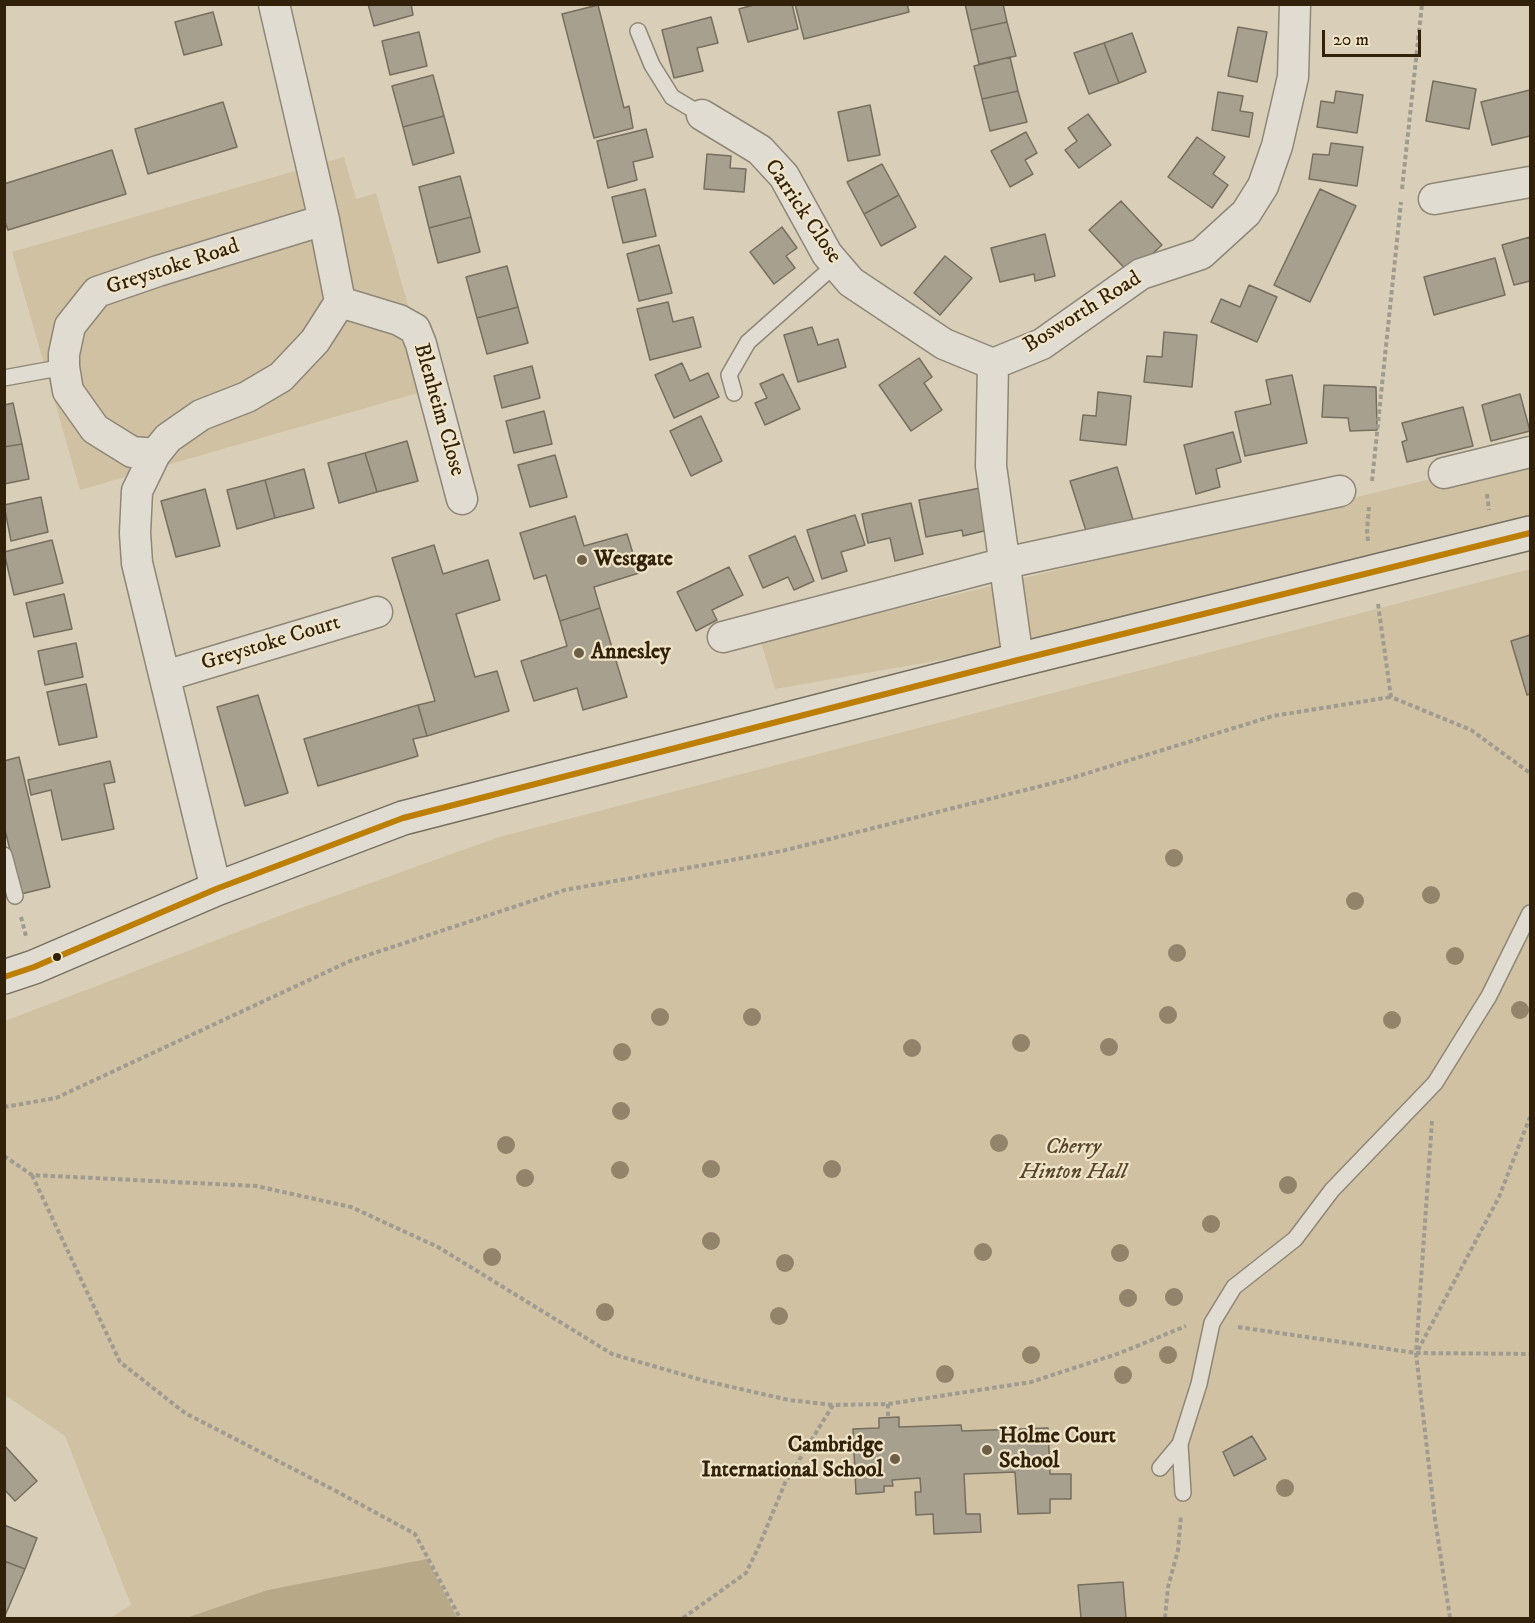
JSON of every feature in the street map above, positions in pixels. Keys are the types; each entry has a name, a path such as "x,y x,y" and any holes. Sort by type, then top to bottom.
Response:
{"street":[{"path":"216,889 137,563 135,533 137,491 154,454 168,438 201,415 247,397 281,377 315,341 340,302 324,220 274,4"},
{"name":"Bosworth Road","path":"993,364 1042,344 1141,274 1201,254 1246,213 1263,186 1277,146 1293,76 1295,4"},
{"name":"Carrick Close","path":"702,115 760,150 784,176 827,254 851,282 944,344 993,364"},
{"path":"1434,199 1530,182"},
{"name":"Greystoke Road","path":"154,454 132,452 95,429 68,391 64,354 70,326 97,292 324,220"},
{"name":"Blenheim Close","path":"340,302 399,320 415,329 462,499"},
{"path":"993,364 990,466 1018,660"},
{"path":"1444,473 1530,452"},
{"path":"723,637 1005,563 1340,492"},
{"path":"19,972 216,889 403,818 1018,660 1530,533"},
{"name":"Greystoke Court","path":"165,676 377,612"}],"lane":[{"path":"638,31 652,66 672,97 702,115"},
{"path":"734,393 729,375 748,342 836,264"},
{"path":"4,378 64,366"},
{"path":"4,855 15,896"},
{"path":"1183,1493 1180,1444 1199,1384 1212,1323 1234,1287 1295,1239 1332,1190 1435,1083 1489,996 1530,913"},
{"path":"1160,1468 1180,1444"}],"path":[{"path":"1371,483 1422,4"},
{"path":"1484,464 1493,542"},
{"path":"1366,530 1369,507"},
{"path":"1378,602 1391,698"},
{"path":"4,1107 56,1098 350,961 566,890 782,851 1065,780 1273,716 1391,698 1471,730 1530,773"},
{"path":"15,896 19,972"},
{"path":"1435,1083 1416,1353 1435,1519 1450,1618"},
{"path":"1416,1353 1499,1197 1530,1117"},
{"path":"4,1156 32,1175 120,1362 185,1413 415,1534 460,1618"},
{"path":"32,1175 256,1186 351,1207 438,1247 612,1354 705,1381 789,1400 833,1405 888,1404 1031,1382 1120,1353 1191,1324 1212,1323 1416,1353 1530,1354"},
{"path":"888,1404 888,1418"},
{"path":"683,1618 746,1573 785,1482 833,1405"},
{"path":"1165,1618 1168,1587 1178,1550 1183,1493"}],"green space":[{"path":"344,157 356,199 376,193 432,389 80,490 12,252"},
{"path":"1530,455 1530,517 1044,642 775,689 761,642"},
{"name":"Cherry Hinton Hall","path":"1530,569 1530,1618 110,1618 131,1605 65,1436 5,1395 5,1021 287,913 499,837"}],"shaded area":[{"path":"427,1559 457,1618 186,1618 268,1590"}],"building":[{"path":"368,4 411,4 413,15 374,26"},
{"path":"757,4 792,4 798,29 748,42 739,9"},
{"path":"795,4 907,4 909,12 804,39"},
{"path":"965,4 1003,4 1007,22 971,30"},
{"path":"598,5 624,108 629,106 633,128 594,138 562,14"},
{"path":"213,12 222,45 184,55 175,22"},
{"path":"711,17 718,43 697,48 703,71 674,78 662,30"},
{"path":"1007,22 1016,56 979,64 971,30"},
{"path":"1238,27 1267,32 1257,82 1228,76"},
{"path":"419,32 427,66 390,75 382,41"},
{"path":"1132,33 1146,72 1119,83 1104,43"},
{"path":"1104,43 1119,83 1089,94 1074,53"},
{"path":"1010,57 1018,91 982,99 974,66"},
{"path":"433,75 444,116 403,127 392,86"},
{"path":"1433,81 1476,89 1469,129 1426,121"},
{"path":"1530,90 1530,136 1492,145 1481,102"},
{"path":"1018,91 1027,122 990,131 982,99"},
{"path":"1336,91 1363,95 1357,133 1317,127 1321,101 1334,103"},
{"path":"1218,92 1243,96 1240,111 1253,113 1249,137 1212,130"},
{"path":"223,102 237,147 148,174 135,129"},
{"path":"870,105 880,155 848,161 838,112"},
{"path":"1088,114 1111,145 1079,168 1065,150 1077,141 1068,128"},
{"path":"444,116 454,153 413,165 403,127"},
{"path":"646,129 653,157 633,162 637,180 608,188 597,141"},
{"path":"1026,132 1037,153 1025,160 1033,174 1010,187 991,151"},
{"path":"1197,137 1225,157 1213,174 1228,185 1212,208 1168,177"},
{"path":"1331,143 1363,147 1357,186 1309,179 1313,154 1329,155"},
{"path":"112,150 126,194 8,230 4,219 4,184"},
{"path":"707,154 731,156 730,168 746,169 744,192 704,189"},
{"path":"882,164 899,195 864,214 847,182"},
{"path":"460,176 471,217 429,228 419,187"},
{"path":"645,189 656,236 623,243 612,197"},
{"path":"1320,189 1356,206 1310,302 1274,285"},
{"path":"899,195 916,227 881,246 864,214"},
{"path":"1121,201 1162,245 1130,274 1089,230"},
{"path":"471,217 480,252 438,263 429,228"},
{"path":"782,227 797,248 786,256 795,268 774,284 750,252"},
{"path":"1045,234 1055,276 1035,281 1034,274 1000,282 991,248"},
{"path":"1530,237 1530,281 1514,285 1502,245"},
{"path":"659,245 672,293 639,301 627,254"},
{"path":"945,256 972,278 940,315 914,293"},
{"path":"1495,258 1505,295 1434,315 1424,277"},
{"path":"507,266 518,307 477,318 466,277"},
{"path":"1249,285 1277,297 1257,342 1211,322 1221,299 1240,307"},
{"path":"668,302 673,322 693,317 701,347 650,360 637,309"},
{"path":"518,307 528,343 487,354 477,318"},
{"path":"812,327 818,345 838,339 846,367 798,382 784,335"},
{"path":"1164,332 1197,335 1192,387 1144,382 1147,356 1162,357"},
{"path":"919,358 932,377 924,383 942,410 911,431 879,385"},
{"path":"682,363 690,381 708,373 719,397 674,418 655,375"},
{"path":"532,366 540,398 502,408 494,376"},
{"path":"783,374 800,409 765,425 755,403 767,398 760,384"},
{"path":"1292,375 1307,443 1245,456 1235,412 1271,404 1266,380"},
{"path":"1324,385 1376,387 1377,430 1350,431 1348,418 1322,417"},
{"path":"1098,392 1131,396 1126,445 1080,440 1083,415 1096,416"},
{"path":"1520,394 1530,431 1491,441 1482,405"},
{"path":"13,403 22,444 4,447 4,405"},
{"path":"1463,407 1473,446 1407,462 1402,442 1407,440 1402,423"},
{"path":"544,411 552,444 514,453 506,421"},
{"path":"701,416 722,461 691,476 670,431"},
{"path":"1233,432 1241,462 1216,469 1220,487 1196,494 1184,445"},
{"path":"407,441 418,481 377,492 365,453"},
{"path":"22,444 29,479 4,484 4,447"},
{"path":"365,453 377,492 339,503 328,463"},
{"path":"555,455 567,497 530,507 518,465"},
{"path":"1117,467 1133,520 1087,534 1070,481"},
{"path":"304,469 314,508 275,518 265,480"},
{"path":"265,480 275,518 237,529 227,490"},
{"path":"980,488 988,530 963,536 962,530 926,537 919,500"},
{"path":"205,489 220,546 176,557 161,501"},
{"path":"41,497 48,532 11,541 4,505"},
{"path":"911,503 923,554 895,561 890,538 868,543 862,514"},
{"path":"855,515 865,545 841,552 847,571 822,579 807,530"},
{"name":"Westgate","path":"575,516 584,546 627,534 639,573 594,587 600,608 560,621 546,575 534,579 520,533"},
{"path":"795,536 814,581 794,590 788,577 763,588 749,556"},
{"path":"52,540 63,583 14,595 4,552"},
{"path":"434,545 443,574 488,560 500,600 456,614 475,677 497,671 509,711 427,736 418,705 435,701 392,558"},
{"path":"729,567 743,595 712,610 717,620 696,631 677,592"},
{"path":"64,594 72,629 34,637 26,603"},
{"name":"Annesley","path":"600,608 627,697 583,710 577,688 534,701 521,661 567,646 560,621"},
{"path":"1530,635 1530,694 1527,695 1511,641"},
{"path":"76,643 83,677 45,685 38,651"},
{"path":"86,684 97,737 59,745 47,692"},
{"path":"258,695 288,793 245,806 217,707"},
{"path":"418,705 427,736 413,739 418,756 318,786 304,739"},
{"path":"19,757 50,887 21,894 4,826 4,761"},
{"path":"110,761 115,782 104,784 114,829 62,840 51,790 31,795 28,780"},
{"path":"899,1417 899,1427 961,1425 962,1431 1048,1428 1050,1474 1071,1474 1071,1499 1050,1499 1050,1513 1018,1514 1015,1472 964,1474 966,1514 980,1514 981,1532 934,1534 933,1514 916,1515 915,1492 921,1492 920,1478 892,1480 893,1486 884,1486 884,1492 856,1494 853,1429 879,1428 879,1418"},
{"path":"1252,1436 1266,1459 1234,1476 1223,1452"},
{"path":"4,1445 37,1481 15,1501 4,1489"},
{"path":"4,1525 37,1538 25,1569 4,1561"},
{"path":"4,1561 25,1569 4,1618"},
{"path":"1123,1582 1126,1618 1081,1618 1078,1585"}],"transit line":[{"path":"4,977 34,967 216,889 403,818 1018,660 1530,533"}],"place":[{"name":"Westgate","path":"582,560"},
{"name":"Annesley","path":"579,653"},
{"name":"Holme Court School","path":"987,1450"},
{"name":"Cambridge International School","path":"895,1459"}]}
